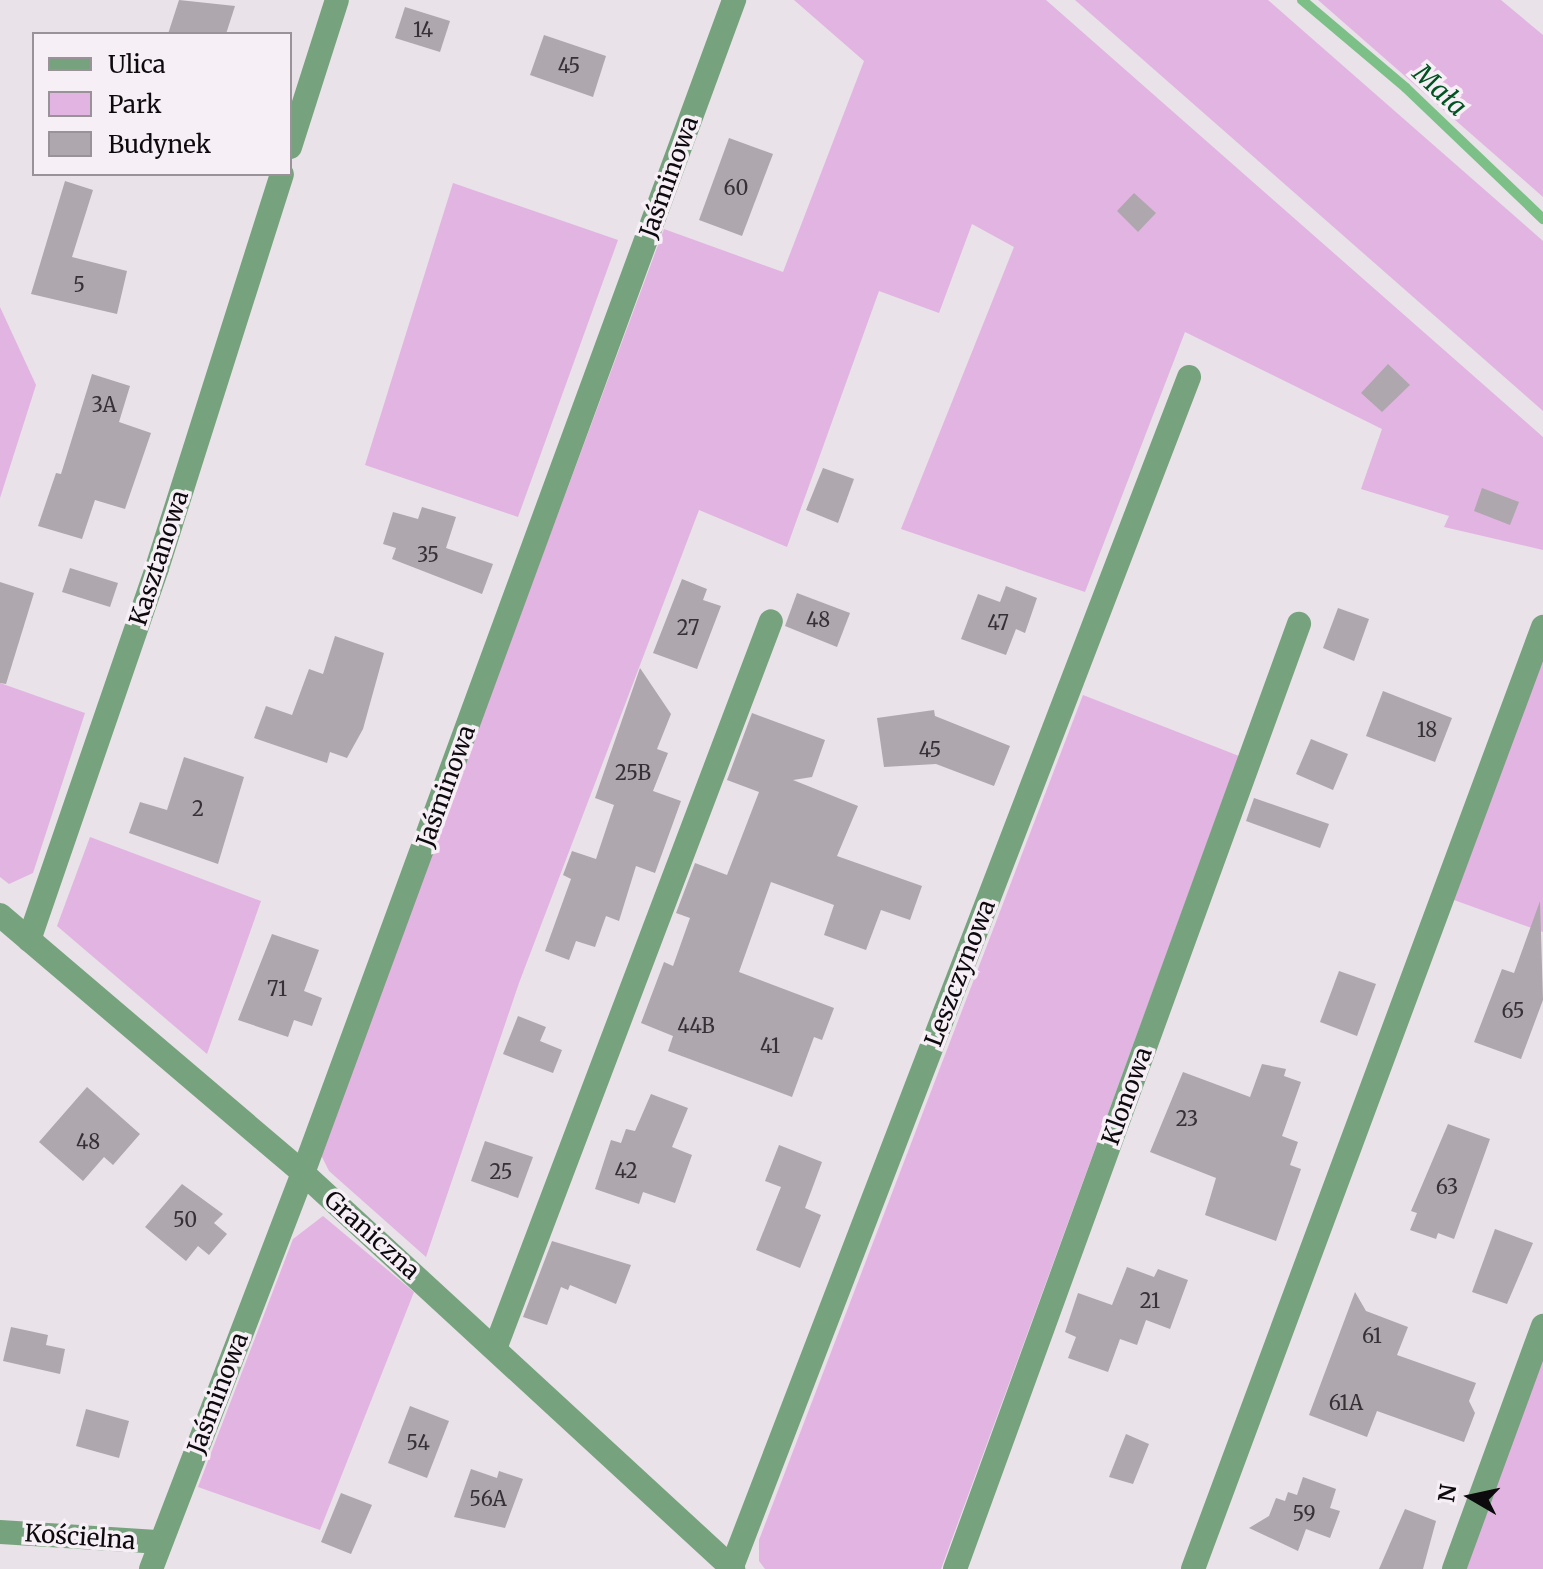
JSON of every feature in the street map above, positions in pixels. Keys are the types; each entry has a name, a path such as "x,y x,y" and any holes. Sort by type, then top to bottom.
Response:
{"street":[{"path":"292,141 337,0"},
{"name":"Jaśminowa","path":"151,1569 303,1173 734,0"},
{"name":"Kasztanowa","path":"29,940 157,568 281,176"},
{"name":"Leszczynowa","path":"732,1569 1189,377"},
{"path":"496,1346 771,621"},
{"name":"Klonowa","path":"955,1569 1299,624"},
{"path":"1193,1569 1543,627"},
{"name":"Graniczna","path":"0,915 303,1173 496,1346 732,1569"},
{"path":"1454,1569 1543,1326"},
{"name":"Kościelna","path":"0,1532 161,1542"}],"green space":[{"path":"794,0 1046,0 1543,437 1543,550 1444,527 1449,516 1361,489 1382,429 1185,332 1085,592 901,529 1014,247 972,224 939,313 879,291 787,547 699,510 519,983 426,1257 329,1171 320,1153 664,229 783,272 864,61"},
{"path":"1075,0 1268,0 1543,241 1543,411"},
{"path":"1318,0 1501,0 1543,35 1543,197"},
{"path":"453,183 618,240 518,517 365,465"},
{"path":"0,307 36,385 0,498"},
{"path":"1543,658 1543,932 1454,900"},
{"path":"0,683 85,713 33,873 9,884 0,877"},
{"path":"1083,695 1239,756 941,1569 765,1569 759,1561 759,1540"},
{"path":"90,837 261,901 207,1054 57,926"},
{"path":"323,1216 414,1292 320,1530 198,1487 293,1239"},
{"path":"1543,1357 1543,1569 1465,1569"}],"building":[{"path":"179,0 235,6 227,32 169,32"},
{"path":"405,7 450,21 440,52 395,38"},
{"path":"544,35 606,56 593,97 530,75"},
{"path":"729,138 773,154 742,236 699,220"},
{"path":"65,181 93,190 72,257 127,271 117,314 31,294"},
{"path":"1134,193 1156,213 1138,232 1117,211"},
{"path":"1388,364 1410,385 1382,412 1361,393"},
{"path":"92,374 130,386 119,422 151,433 125,509 95,500 82,539 38,526 56,473 61,474"},
{"path":"823,468 854,479 838,523 806,510"},
{"path":"1482,488 1519,502 1510,525 1474,511"},
{"path":"422,507 456,517 446,548 493,564 482,594 392,559 396,548 383,544 393,512 418,519"},
{"path":"70,568 118,583 110,607 62,592"},
{"path":"682,579 707,589 703,600 721,606 697,669 653,653"},
{"path":"0,582 34,593 6,684 0,683"},
{"path":"1006,586 1037,598 1025,633 1016,629 1006,655 961,639 978,594 1000,602"},
{"path":"797,593 850,613 837,647 785,626"},
{"path":"1338,608 1369,619 1354,661 1323,648"},
{"path":"335,636 384,653 363,729 347,758 330,752 327,763 254,738 266,706 292,715 309,669 323,674"},
{"path":"640,668 671,714 657,749 668,753 653,791 681,801 655,873 636,866 619,921 606,916 595,947 576,941 569,960 545,951 571,879 563,875 572,851 596,859 614,805 595,798"},
{"path":"1383,691 1452,718 1435,762 1366,736"},
{"path":"934,710 935,716 1010,746 994,786 936,764 884,767 877,718"},
{"path":"752,713 825,740 812,777 793,780 858,806 837,856 922,886 910,920 881,910 866,950 824,935 834,905 771,882 739,972 834,1008 822,1040 814,1037 792,1097 668,1051 673,1036 641,1023 664,962 673,966 690,918 676,913 695,863 727,875 759,792 727,780"},
{"path":"1311,739 1348,754 1333,790 1296,774"},
{"path":"184,757 244,777 218,864 129,833 140,802 167,810"},
{"path":"1254,798 1329,824 1320,848 1246,821"},
{"path":"1540,901 1543,1000 1521,1059 1474,1042 1502,969 1514,973"},
{"path":"272,934 319,950 304,991 322,998 312,1026 294,1020 288,1037 238,1020"},
{"path":"1339,971 1376,984 1357,1036 1320,1022"},
{"path":"518,1016 546,1027 540,1041 562,1050 553,1073 503,1054"},
{"path":"1262,1064 1286,1069 1284,1076 1301,1082 1282,1136 1298,1142 1290,1165 1301,1169 1276,1241 1205,1215 1216,1178 1150,1152 1183,1072 1250,1097"},
{"path":"87,1087 140,1134 113,1165 104,1157 83,1181 39,1142"},
{"path":"651,1094 688,1108 672,1147 692,1155 675,1203 643,1192 639,1204 595,1189 611,1140 621,1143 626,1129 635,1131"},
{"path":"1448,1124 1490,1139 1454,1239 1438,1233 1436,1239 1410,1230 1417,1213 1411,1211"},
{"path":"485,1141 533,1157 518,1198 471,1181"},
{"path":"779,1145 822,1162 805,1208 821,1215 800,1268 756,1250 781,1187 765,1181"},
{"path":"182,1184 223,1214 214,1223 227,1234 209,1255 198,1246 186,1261 145,1227"},
{"path":"1495,1229 1533,1243 1507,1304 1472,1292"},
{"path":"552,1241 631,1265 616,1304 570,1285 568,1290 561,1287 547,1325 523,1317"},
{"path":"1127,1267 1154,1277 1158,1269 1188,1280 1170,1329 1146,1320 1137,1345 1120,1339 1108,1372 1068,1358 1076,1337 1065,1332 1078,1293 1112,1305"},
{"path":"1355,1292 1366,1311 1408,1327 1397,1355 1476,1383 1469,1401 1475,1413 1464,1442 1377,1411 1367,1437 1309,1415"},
{"path":"11,1327 48,1335 46,1345 65,1349 60,1374 3,1361"},
{"path":"410,1406 449,1421 427,1478 388,1463"},
{"path":"86,1409 129,1421 119,1458 76,1446"},
{"path":"1126,1434 1149,1444 1133,1484 1109,1477"},
{"path":"471,1469 497,1478 499,1471 523,1479 505,1528 454,1517"},
{"path":"1303,1477 1336,1489 1330,1508 1340,1511 1330,1538 1306,1529 1298,1551 1249,1528 1269,1516 1276,1498 1285,1501 1288,1492 1297,1495"},
{"path":"341,1493 372,1505 351,1554 321,1542"},
{"path":"1405,1509 1436,1521 1423,1569 1379,1569"}],"waterway":[{"name":"Mała","path":"1302,0 1406,88 1543,219"}]}
